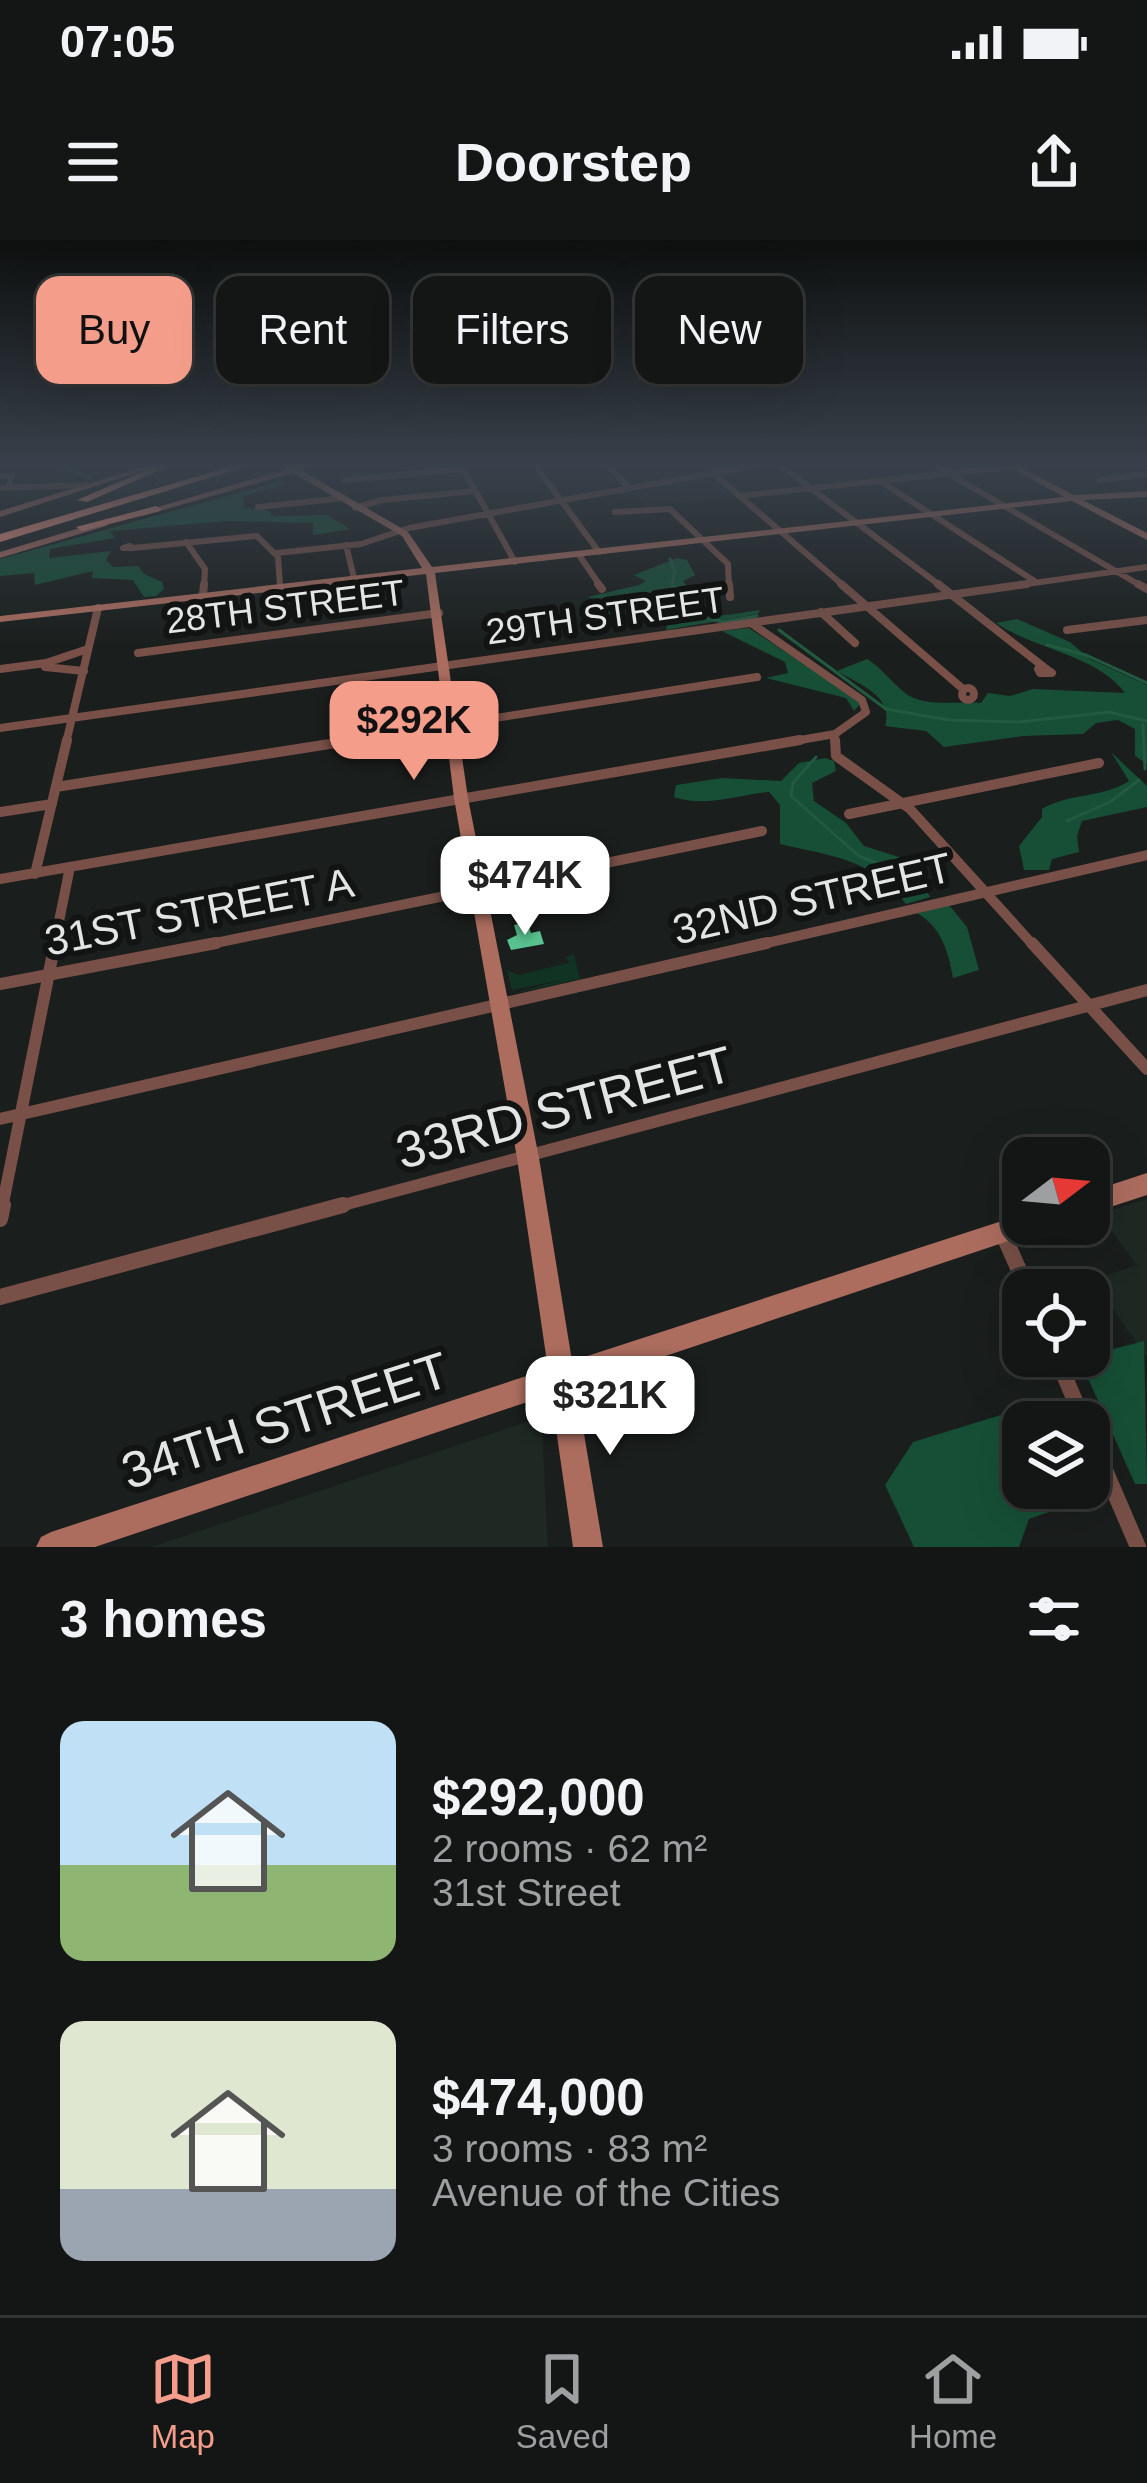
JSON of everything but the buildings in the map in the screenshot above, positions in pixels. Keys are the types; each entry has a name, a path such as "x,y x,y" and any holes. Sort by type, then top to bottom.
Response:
{"highway":[{"path":"0,551 91,526"}],"main road":[{"path":"393,526 416,544 431,570 461,798 528,1158 588,1547"},
{"path":"0,620 832,526"},
{"path":"1110,1196 1147,1184"},
{"name":"34TH STREET","path":"51,1547 1002,1232"}],"street":[{"path":"277,553 346,545 421,526"},
{"path":"495,526 515,562"},
{"path":"579,526 599,552"},
{"path":"687,526 728,564 730,597"},
{"path":"774,526 963,689"},
{"path":"861,526 1045,668"},
{"path":"950,526 1036,582"},
{"path":"1038,526 1147,589"},
{"path":"133,548 257,536 277,553 280,586"},
{"path":"186,542 205,569 202,595"},
{"path":"346,545 354,578"},
{"path":"579,555 602,589"},
{"name":"29TH STREET","path":"0,728 1147,567"},
{"path":"35,874 98,608"},
{"path":"821,612 855,643"},
{"name":"28TH STREET","path":"138,653 439,613"},
{"path":"1067,631 1147,620"},
{"path":"0,879 835,734 861,719 866,712 862,700 751,622"},
{"path":"0,671 88,649"},
{"path":"0,671 45,667 84,671"},
{"path":"56,788 758,677"},
{"path":"835,734 835,754"},
{"path":"800,740 835,754 903,803 1147,1069"},
{"path":"849,814 1099,764"},
{"path":"0,812 52,804"},
{"name":"31ST STREET A","path":"0,984 480,892 762,831"},
{"name":"32ND STREET","path":"0,1119 1147,854"},
{"path":"0,1219 70,867"},
{"name":"33RD STREET","path":"0,1297 1147,990"},
{"path":"1110,1482 1138,1547"}],"shaded area":[{"path":"1147,1199 1147,1357 1110,1305 1110,1274 1137,1265 1110,1229 1110,1211"},
{"path":"530,1421 542,1426 548,1547 151,1547"}],"green space":[{"path":"119,526 169,526 110,531 115,538 50,549 49,558 111,551 106,560 113,567 138,566 162,582 164,589 156,596 144,597 133,580 92,578 93,571 35,585 34,573 0,576 0,559"},
{"path":"313,526 350,529 313,535"},
{"path":"677,558 687,560 695,575 683,581 706,611 719,615 760,610 758,614 666,630 671,609 665,596 644,592 628,599 628,608 641,610 638,617 595,613 596,601 588,597 639,585 646,581 634,575"},
{"path":"1017,619 1147,685 1147,764 1135,756 1135,729 1118,720 1096,723 1083,734 944,747 926,731 885,726 880,699 837,671 867,659 904,692 930,702 981,703 988,693 1010,696 1033,689 1125,693 1082,661 996,623"},
{"path":"749,628 860,704 854,711 846,698 766,678 788,673 785,662 722,631"},
{"path":"1111,752 1147,786 1147,807 1082,821 1079,852 1052,859 1049,870 1024,870 1019,846 1042,817 1042,809 1129,781"},
{"path":"834,761 836,771 812,783 814,801 846,823 864,846 899,857 920,878 930,897 906,904 865,868 780,844 780,805 769,792 709,801 674,797 676,785 722,778 781,781 799,763"},
{"path":"949,905 967,927 979,970 953,978 942,941 917,913"},
{"path":"574,954 580,979 513,994 561,980 512,990 507,970 518,975 569,963 566,957"},
{"path":"1144,1341 1147,1484 1135,1484 1110,1428 1110,1401 1098,1401 1087,1377 1110,1377 1110,1350"},
{"path":"1002,1415 1002,1509 1057,1509 1029,1519 1019,1547 914,1547 885,1485 913,1442"}],"waterway":[{"path":"670,559 675,572 672,586 682,591 679,595 688,607 676,608 722,622 757,616"},
{"path":"779,630 886,709 949,720 1019,722 1109,712 1147,721"},
{"path":"1047,645 1086,655 1147,683"},
{"path":"1143,725 1145,769"},
{"path":"816,757 793,783 791,796 859,856 892,869 901,886 912,893"},
{"path":"1067,821 1110,802 1139,780"}]}
